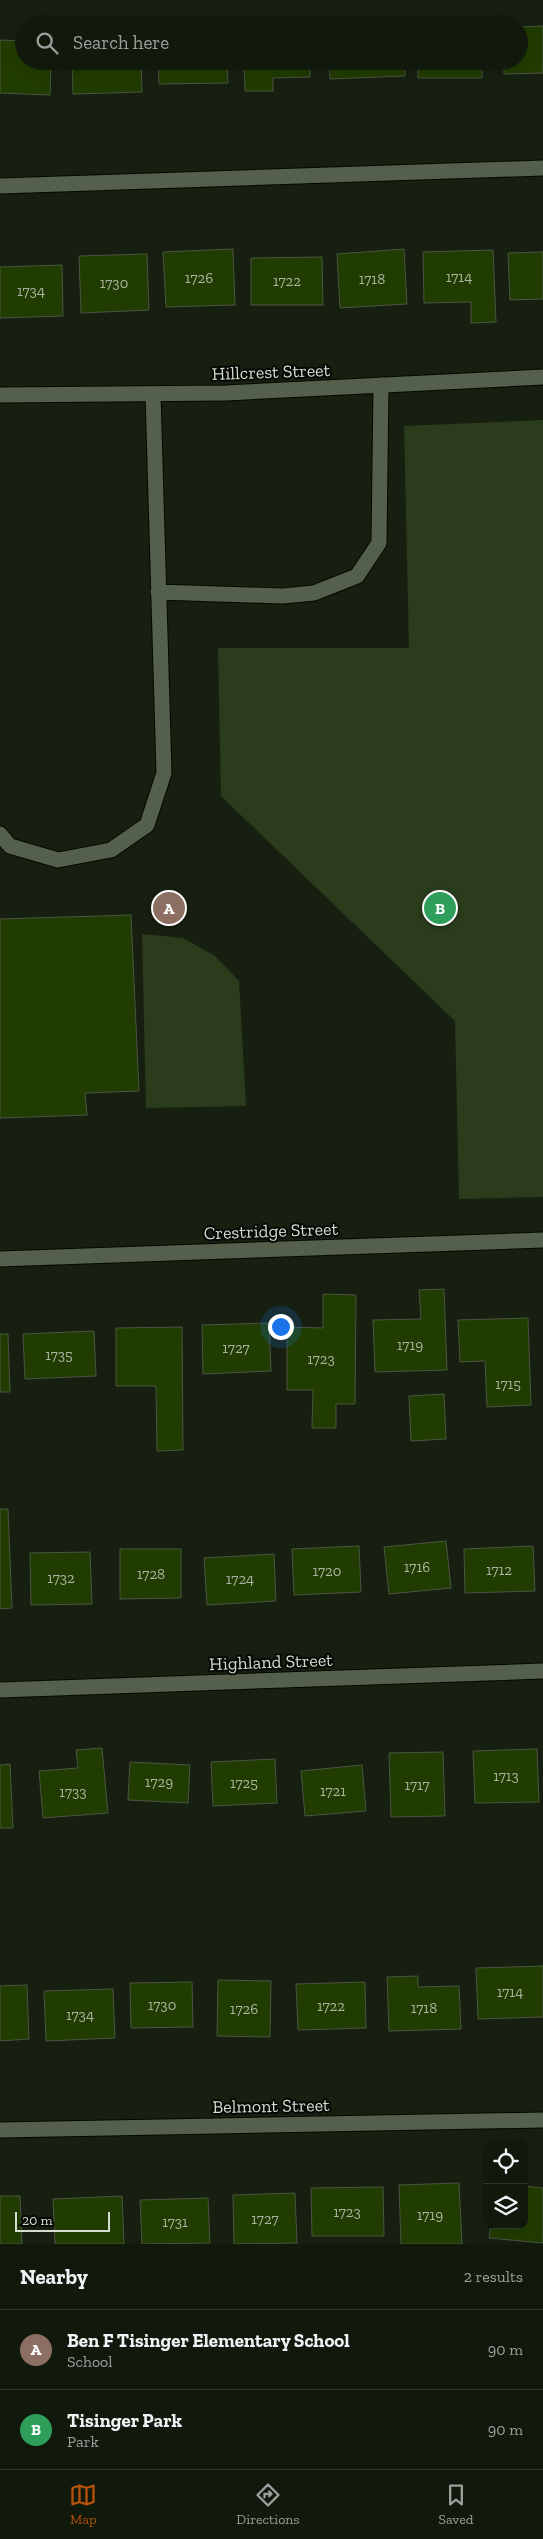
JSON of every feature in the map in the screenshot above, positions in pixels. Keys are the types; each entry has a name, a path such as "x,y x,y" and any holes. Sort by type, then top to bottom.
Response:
{"street":[{"path":"0,186 543,168"},
{"name":"Hillcrest Street","path":"0,395 153,394 381,386 543,377"},
{"path":"158,592 283,596 314,593 357,576 379,543 381,386"},
{"path":"0,834 10,846 58,860 111,850 147,824 164,773 153,394"},
{"name":"Crestridge Street","path":"0,1259 543,1240"},
{"name":"Highland Street","path":"0,1690 543,1671"},
{"name":"Belmont Street","path":"0,2130 543,2120"}],"green space":[{"path":"543,420 543,1197 459,1199 455,1021 221,796 218,648 409,648 404,426"},
{"path":"142,934 183,938 215,956 239,981 246,1106 146,1108"}],"building":[{"path":"543,26 543,73 504,74 504,70 528,70 528,27"},
{"path":"0,40 15,41 15,70 51,70 50,95 0,93"},
{"path":"72,70 141,70 142,92 73,94"},
{"path":"158,70 227,70 228,83 159,84"},
{"path":"244,70 310,70 310,77 273,78 273,91 245,91"},
{"path":"330,70 405,70 405,76 330,79"},
{"path":"418,70 482,70 482,78 418,78"},
{"path":"233,249 235,305 166,307 163,252"},
{"path":"404,249 407,304 340,308 337,254"},
{"path":"493,250 496,322 471,323 471,302 424,303 423,252"},
{"path":"543,252 543,299 510,300 508,253"},
{"path":"147,254 149,310 81,313 79,256"},
{"path":"322,257 323,305 251,305 251,258"},
{"path":"62,265 63,316 0,318 0,267"},
{"path":"131,915 139,1091 85,1093 87,1115 0,1118 0,919"},
{"path":"444,1289 447,1370 375,1372 373,1320 421,1319 419,1290"},
{"path":"323,1294 356,1295 355,1404 336,1404 336,1428 312,1428 313,1390 287,1390 287,1327 323,1328"},
{"path":"528,1318 531,1405 487,1407 485,1361 460,1362 458,1320"},
{"path":"269,1323 271,1371 203,1374 202,1325"},
{"path":"182,1327 183,1450 157,1451 156,1386 116,1386 116,1328"},
{"path":"94,1331 96,1376 25,1379 23,1334"},
{"path":"0,1334 8,1334 10,1392 0,1392"},
{"path":"444,1394 446,1439 411,1441 409,1396"},
{"path":"0,1509 8,1509 12,1608 0,1609"},
{"path":"446,1541 451,1588 389,1594 384,1547"},
{"path":"359,1546 361,1592 294,1595 292,1549"},
{"path":"533,1546 535,1591 465,1593 464,1549"},
{"path":"120,1549 181,1549 181,1598 120,1599"},
{"path":"90,1552 92,1604 31,1605 30,1553"},
{"path":"274,1554 276,1601 207,1605 204,1558"},
{"path":"102,1748 108,1813 43,1818 39,1771 78,1768 76,1750"},
{"path":"537,1749 539,1802 475,1803 473,1751"},
{"path":"443,1752 445,1816 391,1817 389,1753"},
{"path":"275,1759 277,1803 213,1806 211,1762"},
{"path":"130,1762 190,1765 188,1803 128,1800"},
{"path":"10,1764 13,1828 0,1828 0,1765"},
{"path":"362,1765 366,1811 305,1816 301,1771"},
{"path":"543,1966 543,2017 478,2019 476,1968"},
{"path":"418,1976 418,1987 459,1986 461,2029 389,2031 387,1977"},
{"path":"218,1980 271,1981 270,2037 217,2036"},
{"path":"192,1982 193,2027 131,2028 130,1983"},
{"path":"365,1982 366,2028 298,2030 296,1984"},
{"path":"27,1985 29,2039 0,2041 0,1986"},
{"path":"113,1989 115,2038 46,2041 44,1991"},
{"path":"459,2183 462,2244 401,2244 399,2185"},
{"path":"528,2186 543,2188 543,2243 489,2238 490,2229 528,2229"},
{"path":"383,2187 384,2236 312,2236 311,2188"},
{"path":"295,2193 297,2243 234,2244 233,2195"},
{"path":"0,2196 20,2196 22,2244 0,2244"},
{"path":"122,2196 124,2244 55,2244 53,2199"},
{"path":"208,2198 210,2243 142,2244 140,2200"}],"place":[{"name":"Ben F Tisinger Elementary School","path":"169,908"},
{"name":"Tisinger Park","path":"440,908"}]}
